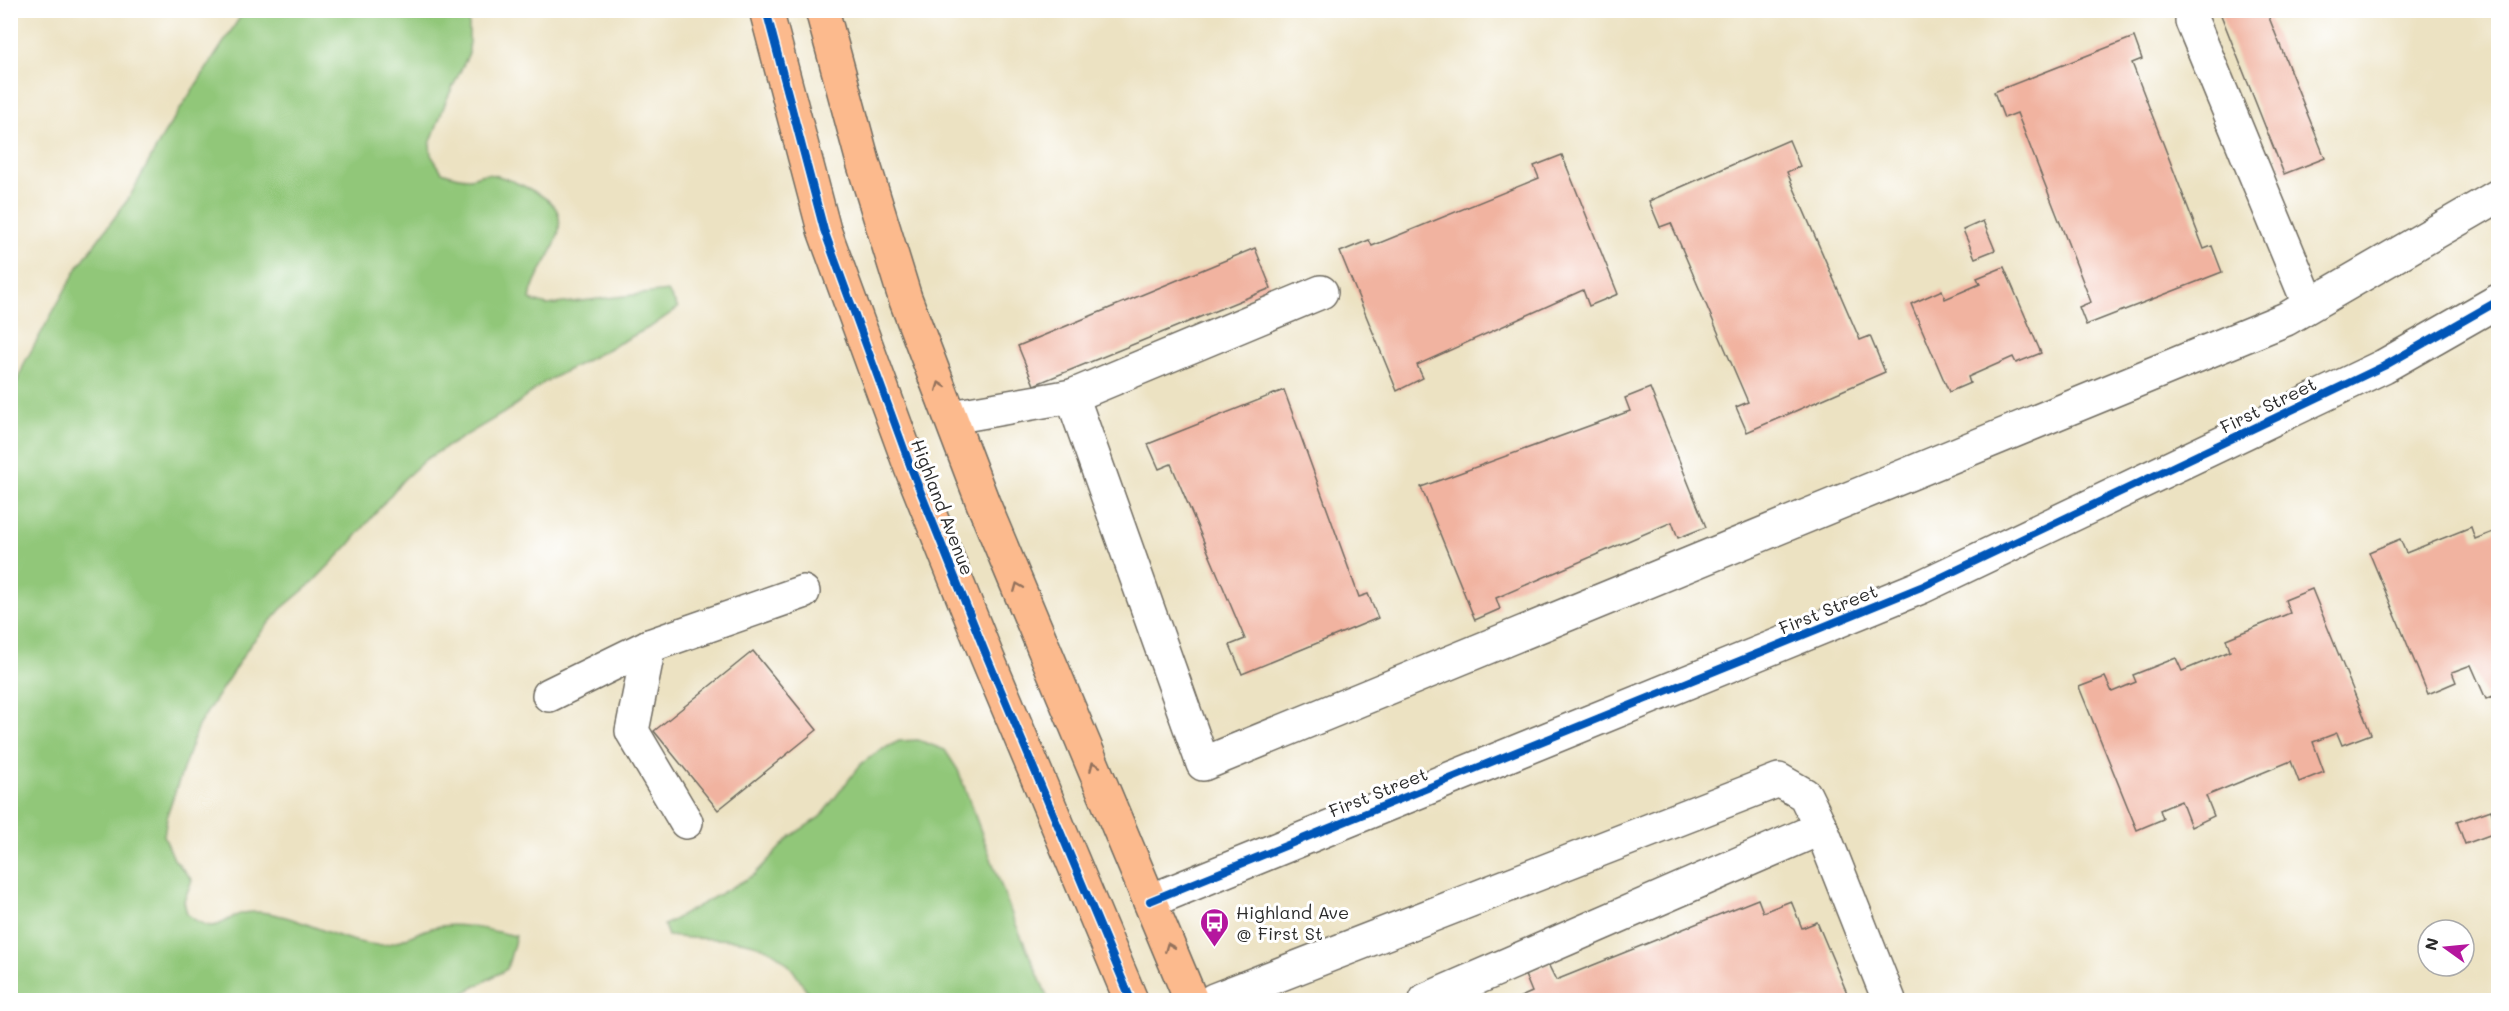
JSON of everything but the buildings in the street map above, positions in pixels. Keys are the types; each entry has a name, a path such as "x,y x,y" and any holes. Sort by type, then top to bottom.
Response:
{"main road":[{"name":"Highland Avenue","path":"766,10 824,230 904,448 987,657 1131,1000"},
{"path":"822,10 863,162 905,298 1032,622 1191,1000"}],"street":[{"path":"2192,21 2309,304"},
{"path":"1072,396 1203,764 2286,319 2499,196"},
{"path":"952,417 1072,396 1321,292"},
{"name":"First Street","path":"1150,901 1921,587 2384,366 2499,301"},
{"path":"549,695 649,646 803,592"},
{"path":"649,646 632,731 686,822"},
{"path":"1214,1000 1779,780 1805,795 1821,828 1889,1000"},
{"path":"1426,1000 1821,828"}],"green space":[{"path":"244,11 469,11 469,53 446,101 430,144 431,155 442,172 466,178 485,174 494,175 541,196 557,210 559,228 557,237 534,284 530,300 547,305 668,291 678,308 652,326 545,382 509,410 426,459 403,480 348,546 313,582 281,609 250,645 198,726 168,812 164,836 174,859 192,880 184,901 187,914 199,922 215,926 243,913 268,913 299,921 362,943 378,945 399,941 445,925 476,927 516,936 507,969 451,1000 11,1000 11,397 25,362 78,267 129,198 164,134"},
{"path":"918,740 945,750 958,770 1014,920 1049,1000 812,1000 785,961 771,951 739,941 668,936 664,925 754,875 791,836 820,817 861,764 879,751 899,741"}],"cycle path":[{"path":"766,10 824,230 911,468 987,657 1131,1000"},
{"path":"1150,901 1921,587 2384,366 2498,301"}],"place":[{"name":"Highland Ave @ First St","path":"1215,948"}]}
